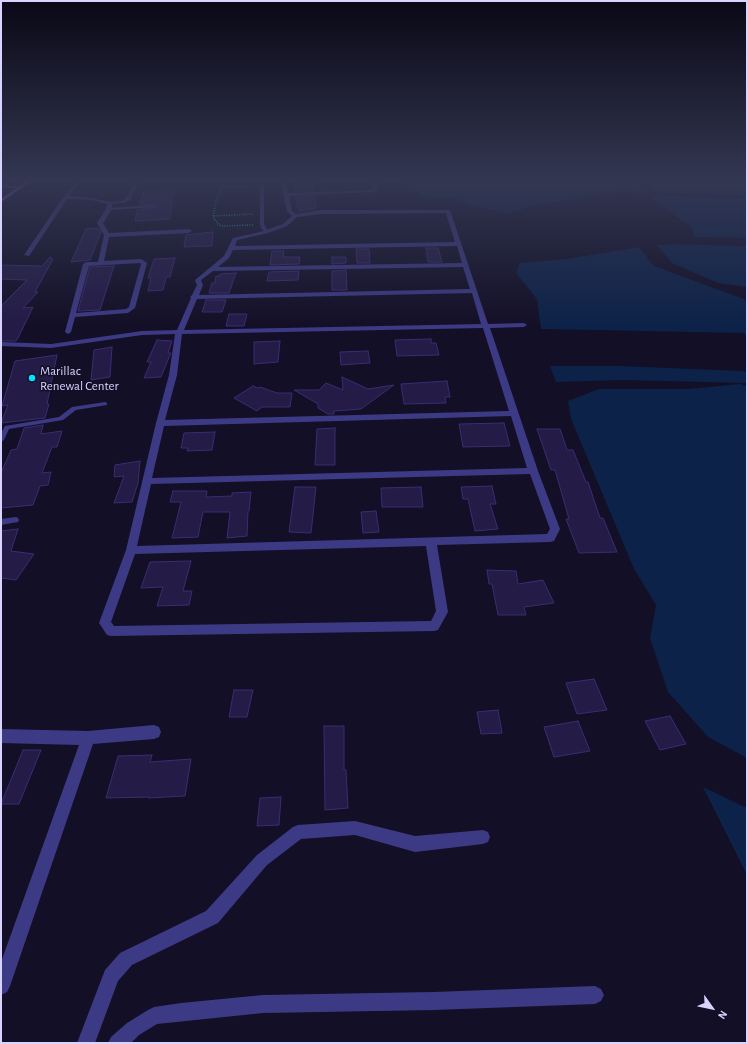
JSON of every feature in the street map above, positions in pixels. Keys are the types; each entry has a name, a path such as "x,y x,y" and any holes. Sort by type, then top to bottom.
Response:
{"street":[{"path":"27,255 43,231"},
{"path":"101,262 107,235 105,231"},
{"path":"107,235 189,231"},
{"path":"269,231 235,239 227,257 198,280 200,285 193,297 179,333 173,376 160,423 148,481 131,550 105,623 112,632 434,626 442,612 431,542"},
{"path":"131,550 550,538 555,529 533,471 454,231"},
{"path":"232,248 458,244"},
{"path":"68,332 72,315 86,264 142,261 144,263 132,308 128,311 72,315"},
{"path":"212,269 465,265"},
{"path":"193,297 473,291"},
{"path":"1,344 51,346 142,333 524,325"},
{"path":"160,423 514,413"},
{"path":"148,481 533,471"},
{"path":"1,736 88,738 154,732"},
{"path":"1,986 88,738"},
{"path":"86,1043 111,976 126,959 212,917 262,860 298,832 355,828 415,844 483,837"},
{"path":"116,1043 133,1029 154,1016 233,1007 263,1004 434,1001 595,995"}],"lane":[{"path":"1,440 7,427 61,419 66,417 74,408 105,404"},
{"path":"1,522 16,520"}],"water":[{"path":"693,231 747,231 747,238 694,237"},
{"path":"657,245 747,246 747,287 718,283 672,263"},
{"path":"639,247 654,266 744,299 747,304 747,337 744,333 541,329 537,299 516,273 520,263 567,259"},
{"path":"550,366 620,366 742,371 747,372 747,383 624,380 556,382"},
{"path":"740,384 747,386 747,758 708,737 668,692 650,638 656,605 634,569 571,419 568,401 599,389 688,389"},
{"path":"703,787 747,808 747,875"}],"building":[{"path":"85,231 100,231 101,232 90,260 71,262"},
{"path":"213,232 212,246 184,247 186,235"},
{"path":"426,248 438,248 442,262 428,262"},
{"path":"356,249 369,249 370,263 357,263"},
{"path":"272,251 284,251 283,257 300,257 299,264 270,265"},
{"path":"50,257 53,259 35,292 38,292 23,308 33,307 18,338 16,341 1,341 1,306 27,280 1,279 1,265 42,266"},
{"path":"332,257 346,257 346,263 332,264"},
{"path":"175,258 170,277 166,277 163,290 148,291 151,278 148,278 154,259"},
{"path":"114,266 100,310 78,311 90,267"},
{"path":"346,270 347,290 332,290 332,271"},
{"path":"299,271 298,280 267,281 269,272"},
{"path":"236,273 229,293 209,293 212,283 215,283 216,276 220,276 220,274"},
{"path":"206,300 226,300 222,312 202,312"},
{"path":"229,314 247,314 244,326 226,326"},
{"path":"431,339 431,343 436,343 439,355 397,356 395,340"},
{"path":"157,340 172,341 168,353 171,353 161,377 144,378 151,362 147,362"},
{"path":"280,341 278,362 254,364 254,342"},
{"path":"112,347 110,377 91,380 94,350"},
{"path":"368,351 370,363 341,365 340,352"},
{"path":"57,355 47,404 49,404 45,418 1,423 8,405 2,406 15,361"},
{"path":"342,377 368,389 394,385 361,409 334,411 334,414 328,414 318,408 318,404 294,390 319,390 326,383 343,390"},
{"path":"447,381 450,397 445,397 446,403 404,404 401,384"},
{"path":"253,386 277,393 292,393 290,407 262,407 257,411 234,398"},
{"path":"504,423 510,446 463,447 459,424"},
{"path":"43,425 41,434 62,431 57,447 52,447 42,473 51,472 48,485 40,486 33,505 1,508 1,473 11,450 17,449 24,428"},
{"path":"335,428 335,465 315,465 317,429"},
{"path":"537,429 560,429 567,450 573,450 586,482 588,482 600,518 603,518 617,552 579,553 566,519 569,519 555,470 551,470"},
{"path":"215,432 212,450 187,451 188,448 181,448 184,433"},
{"path":"140,461 138,483 132,502 114,503 124,476 114,477 115,465"},
{"path":"492,486 496,504 490,504 498,529 475,531 468,499 463,499 461,487"},
{"path":"295,487 316,487 311,533 289,532"},
{"path":"421,487 423,507 382,507 381,488"},
{"path":"173,491 207,491 206,497 232,496 232,493 251,492 248,511 247,536 227,538 230,512 203,512 198,537 172,538 181,502 170,502"},
{"path":"376,511 379,532 363,533 361,512"},
{"path":"18,529 11,551 34,554 16,580 1,578 1,531"},
{"path":"191,561 183,591 192,591 189,605 157,606 163,587 141,588 150,562"},
{"path":"487,570 516,571 518,584 543,580 554,603 524,607 526,615 498,615 492,584 489,584"},
{"path":"594,679 607,710 577,714 566,683"},
{"path":"234,690 253,690 247,717 229,717"},
{"path":"498,710 502,733 481,734 477,712"},
{"path":"670,716 686,744 660,750 645,721"},
{"path":"578,721 590,751 554,757 544,727"},
{"path":"324,726 344,726 344,770 346,770 348,808 325,810"},
{"path":"23,750 41,750 19,804 1,804"},
{"path":"152,755 150,762 191,759 185,796 106,798 118,756"},
{"path":"281,797 279,825 257,826 260,798"}],"place":[{"name":"Marillac Renewal Center","path":"32,378"}]}
